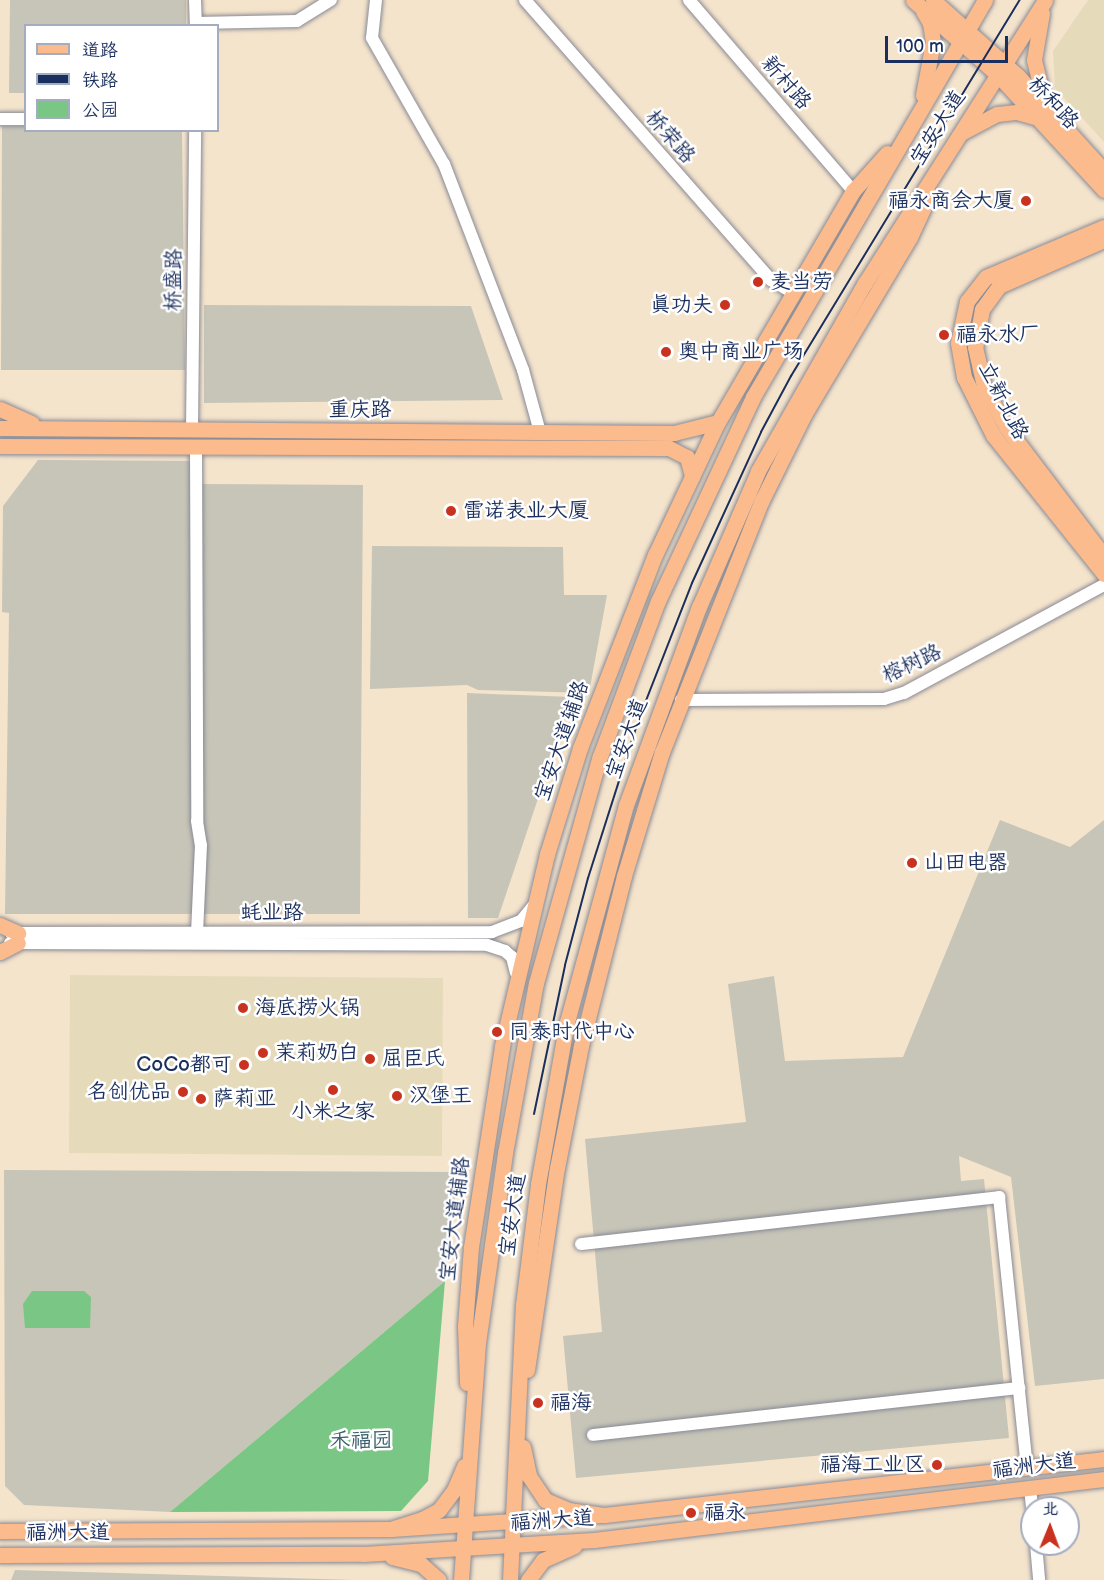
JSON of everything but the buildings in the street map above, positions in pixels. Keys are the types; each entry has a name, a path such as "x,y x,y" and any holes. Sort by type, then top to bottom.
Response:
{"main road":[{"name":"桥和路","path":"913,0 964,35"},
{"path":"913,0 930,23 933,42 919,111"},
{"name":"桥和路","path":"933,0 964,35 1104,171"},
{"name":"宝安大道","path":"461,1580 470,1442 494,1224 524,1040 548,940 600,756 658,601 743,417 985,0"},
{"path":"958,135 997,114 1017,112 1044,115 1034,60 1038,22 1046,0"},
{"name":"宝安大道","path":"510,1580 524,1295 550,1109 567,1022 626,805 699,607 758,471 819,358 958,135 1046,0"},
{"name":"桥和路","path":"1044,115 1103,190"},
{"name":"宝安大道辅路","path":"470,1442 465,1326 471,1247 487,1133 516,973 556,825 609,668 692,476 718,422 792,292 854,191 910,126"},
{"path":"604,1515 554,1505 538,1492 527,1467 518,1410 535,1332 557,1168 580,1046 624,876 681,700 762,500 824,380 910,237 947,153"},
{"name":"立新北路","path":"1103,229 999,286 982,309 975,347 984,386 1006,427 1104,556"},
{"name":"立新北路","path":"1103,229 998,270 982,281 964,307 958,343 964,377 993,435 1104,574"},
{"path":"0,409 16,419 55,430"},
{"name":"重庆路","path":"0,448 607,440 683,433 718,422"},
{"name":"重庆路","path":"0,428 540,432 675,449 687,457 692,476"},
{"path":"556,825 600,756"},
{"path":"0,925 18,938 0,952"},
{"path":"391,1529 422,1520 444,1505 460,1476 470,1442"},
{"name":"福洲大道","path":"0,1531 391,1529 604,1515 1104,1459"},
{"name":"福洲大道","path":"0,1555 357,1554 594,1540 1104,1479"},
{"path":"0,1519 39,1531"},
{"path":"351,1529 357,1554 408,1560 430,1570 439,1580"},
{"path":"528,1580 543,1560 594,1540"},
{"path":"0,1564 42,1554"}],"street":[{"path":"195,0 196,24 297,21 331,0"},
{"path":"376,0 372,38 444,164 523,370 540,432"},
{"name":"桥荣路","path":"525,0 771,279 792,292"},
{"name":"新村路","path":"689,0 854,191"},
{"path":"0,119 24,118"},
{"name":"桥盛路","path":"192,430 195,132"},
{"path":"196,447 196,821 201,845 197,933"},
{"name":"榕树路","path":"681,700 884,699 904,693 1104,585"},
{"name":"蚝业路","path":"0,944 18,938 197,933 492,932 521,921 534,905"},
{"name":"蚝业路","path":"0,933 18,938 487,945 508,954 516,973"},
{"path":"581,1244 999,1197 1028,1468"},
{"path":"593,1435 1019,1388"},
{"path":"1030,1488 1031,1496"},
{"path":"1037,1556 1039,1580"}],"shaded area":[{"path":"10,0 186,0 186,24 24,24 24,93 9,93"},
{"path":"1088,0 1104,0 1104,142 1055,88 1053,51"},
{"path":"2,126 24,126 24,132 182,132 185,370 1,370"},
{"path":"204,305 471,306 503,400 204,403"},
{"path":"38,460 197,461 197,484 363,485 360,914 5,914 9,613 2,612 3,506"},
{"path":"372,546 563,547 564,595 607,595 589,693 478,690 467,685 370,689"},
{"path":"467,693 572,697 498,918 468,918"},
{"path":"1000,820 1070,847 1104,820 1104,1379 1035,1386 1011,1177 959,1156 961,1181 984,1179 1009,1438 576,1478 563,1336 602,1332 585,1139 746,1122 728,984 774,976 785,1061 903,1057"},
{"path":"70,975 443,978 442,1156 69,1153"},
{"path":"4,1170 458,1172 445,1281 170,1512 24,1505 5,1486"},
{"path":"15,1570 355,1580 11,1580"}],"green space":[{"name":"禾福园","path":"445,1281 428,1481 401,1511 170,1512"},
{"path":"32,1291 84,1291 91,1297 90,1328 25,1328 23,1304"}],"railway":[{"path":"534,1114 565,965 588,878 638,721 692,583 761,432 791,376 1020,0"}],"place":[{"name":"福永商会大厦","path":"1026,201"},
{"name":"麦当劳","path":"758,282"},
{"name":"真功夫","path":"725,305"},
{"name":"福永水厂","path":"944,335"},
{"name":"奥中商业广场","path":"666,352"},
{"name":"雷诺表业大厦","path":"451,511"},
{"name":"山田电器","path":"912,863"},
{"name":"海底捞火锅","path":"243,1008"},
{"name":"同泰时代中心","path":"497,1032"},
{"name":"茉莉奶白","path":"263,1053"},
{"name":"屈臣氏","path":"370,1059"},
{"name":"CoCo都可","path":"244,1065"},
{"name":"小米之家","path":"333,1090"},
{"name":"名创优品","path":"183,1092"},
{"name":"汉堡王","path":"397,1096"},
{"name":"萨莉亚","path":"201,1099"},
{"name":"福海","path":"538,1403"},
{"name":"福海工业区","path":"937,1465"},
{"name":"福永","path":"691,1513"}]}
